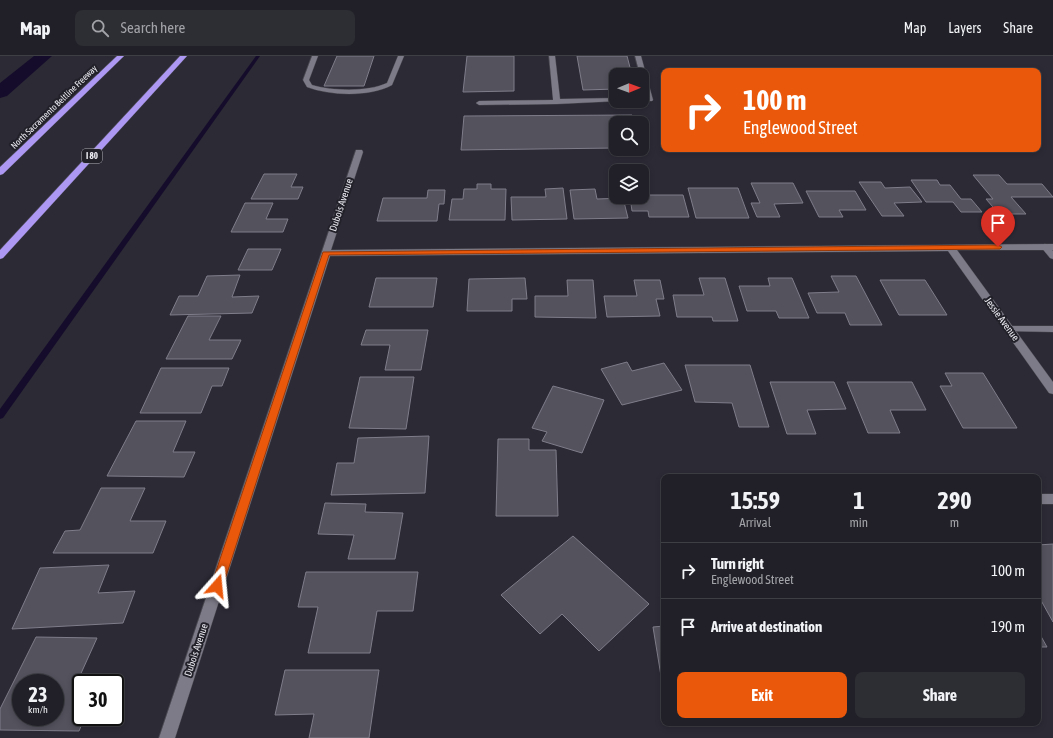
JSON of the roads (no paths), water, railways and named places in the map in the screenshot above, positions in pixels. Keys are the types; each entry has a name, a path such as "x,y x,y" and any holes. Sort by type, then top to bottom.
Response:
{"highway":[{"name":"North Sacramento Beltline Freeway","path":"0,172 121,56"},
{"name":"I 80","path":"0,256 184,56"}],"street":[{"path":"315,56 306,80 308,86 317,90 327,91 380,89 386,87 390,84 401,56"},
{"path":"552,56 557,101"},
{"path":"638,56 641,68"},
{"path":"479,103 609,100"},
{"name":"Dubois Avenue","path":"167,738 359,152"},
{"path":"326,253 1049,247 1053,256"},
{"name":"Jessie Avenue","path":"951,248 1053,390"},
{"path":"1010,329 1053,329"},
{"path":"1041,499 1053,499"}],"waterway":[{"path":"0,92 44,56"},
{"path":"0,416 258,56"}]}
